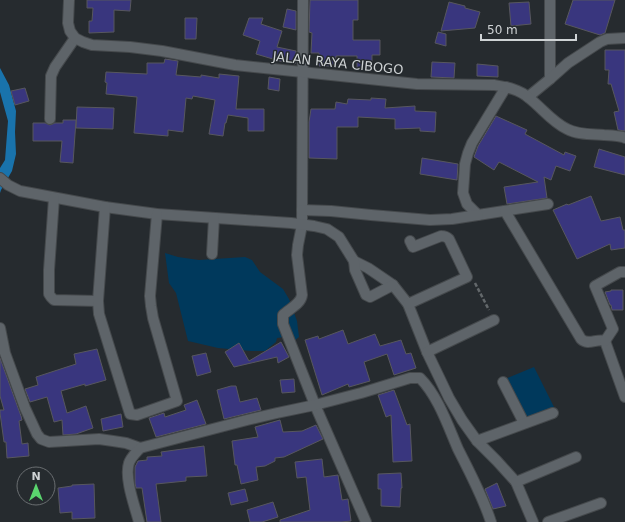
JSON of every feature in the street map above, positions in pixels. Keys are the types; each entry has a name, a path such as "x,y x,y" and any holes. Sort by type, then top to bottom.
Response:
{"street":[{"path":"50,118 51,76 55,67 75,38 70,31 68,23 69,0"},
{"path":"303,0 302,225 297,255 302,299 283,315 283,324 315,405 366,522"},
{"path":"550,0 550,79"},
{"name":"JALAN RAYA CIBOGO","path":"75,38 82,42 92,44 162,51 235,65 417,84 494,85 506,87 528,96 560,126 569,130 624,137"},
{"path":"528,96 568,63 600,42 625,38"},
{"path":"478,215 467,204 463,193 465,164 472,143 506,87"},
{"path":"0,178 8,185 20,191 105,207 157,214 314,226 327,230 339,237 354,261 366,295 370,297 393,285"},
{"path":"54,198 49,270 49,294 54,300 98,301"},
{"path":"302,210 331,211 430,220 452,219 548,204"},
{"path":"105,207 98,301 99,314 130,414 137,415 177,401 150,306 157,214"},
{"path":"505,211 581,339 588,342 600,340 605,341"},
{"path":"212,254 214,218"},
{"path":"408,304 467,277 449,239 441,236 413,247 410,241"},
{"path":"354,261 368,268 393,285 408,304 427,352 449,398 476,441 516,482 533,522"},
{"path":"605,341 613,329 596,286 620,272 625,272"},
{"path":"427,352 494,320"},
{"path":"0,328 2,354 37,434 41,438 49,442 99,439 126,442 140,448"},
{"path":"605,341 625,397"},
{"path":"139,522 128,478 131,459 140,448 277,412 315,405 410,378 420,378 437,404 476,485 491,522"},
{"path":"502,382 524,423"},
{"path":"476,441 553,413"},
{"path":"516,482 576,457"},
{"path":"548,522 601,503"}],"path":[{"path":"467,277 471,277 473,280 494,320"}],"shaded area":[{"path":"0,68 9,85 16,111 16,154 12,171 0,193 0,168 5,160 8,121 0,92"},
{"path":"165,253 178,257 199,260 245,257 252,260 260,272 283,289 289,299 297,321 299,337 294,341 284,337 277,338 276,342 265,351 218,348 188,341 176,293 169,283"},
{"path":"534,367 555,409 526,418 505,379"}],"building":[{"path":"87,0 131,0 130,11 114,10 114,32 89,33 89,21 92,21 93,8 87,8"},
{"path":"310,0 358,0 358,20 353,20 353,40 380,40 380,55 372,55 372,68 357,68 357,56 336,56 335,66 319,66 319,53 311,53 312,33 309,32"},
{"path":"573,0 615,0 605,33 600,35 565,24"},
{"path":"449,2 480,12 475,28 441,31"},
{"path":"529,2 531,24 511,26 509,3"},
{"path":"287,9 296,11 296,30 283,27"},
{"path":"185,18 197,18 196,39 185,39"},
{"path":"249,18 263,18 261,24 282,31 277,47 296,51 295,64 256,54 260,41 243,35"},
{"path":"438,32 446,34 446,46 435,43"},
{"path":"605,50 625,50 625,131 618,130 614,112 619,111 611,84 608,84 609,70 605,70"},
{"path":"165,59 178,61 176,75 201,77 201,75 219,78 219,74 239,76 236,109 264,109 264,131 248,131 248,118 228,115 223,136 209,134 215,100 193,96 192,99 186,98 183,132 168,130 168,136 134,133 137,97 106,94 106,72 147,74 147,63 164,63"},
{"path":"432,62 455,63 454,78 431,77"},
{"path":"477,64 498,66 498,77 477,76"},
{"path":"269,77 280,79 279,91 268,89"},
{"path":"25,88 29,101 15,105 11,91"},
{"path":"371,98 386,99 385,108 415,106 415,111 436,112 435,132 420,131 420,128 395,129 395,119 358,117 358,127 337,127 337,159 309,158 309,122 311,109 335,109 336,102 347,104 348,99 371,100"},
{"path":"77,107 114,108 113,129 76,128"},
{"path":"496,116 527,130 525,134 564,155 565,152 576,156 570,171 556,166 551,180 544,177 547,198 507,204 504,187 538,182 499,162 494,170 474,157 478,146"},
{"path":"63,120 76,120 73,163 60,162 62,141 33,141 33,123 45,123 50,125 55,123 63,123"},
{"path":"599,149 625,157 625,175 594,167"},
{"path":"422,158 458,164 457,180 420,174"},
{"path":"591,196 601,221 620,217 623,230 625,230 625,248 611,250 610,244 577,259 553,210"},
{"path":"611,290 623,290 623,310 612,310 605,292"},
{"path":"343,330 348,344 375,334 380,346 401,340 406,354 411,353 416,368 394,375 387,354 364,362 370,381 349,387 348,384 322,395 305,340 318,336 319,339"},
{"path":"281,342 289,357 278,363 277,357 234,367 225,352 239,343 249,361"},
{"path":"97,349 106,380 61,391 67,413 86,406 93,428 76,434 63,435 62,420 54,422 47,397 30,402 25,389 38,385 36,377 76,364 74,354"},
{"path":"206,353 211,372 197,376 192,356"},
{"path":"0,358 21,416 22,420 19,421 22,444 28,443 29,456 7,458 6,442 4,442 0,413 0,410 4,410 0,396"},
{"path":"294,379 295,392 282,393 280,380"},
{"path":"236,386 240,402 257,398 261,410 224,419 217,390"},
{"path":"394,390 407,425 410,424 412,461 393,462 391,415 386,417 378,395"},
{"path":"197,400 206,424 156,437 149,418 164,413 165,417 186,410 184,405"},
{"path":"121,414 123,427 103,431 101,419"},
{"path":"280,420 283,432 302,431 316,425 323,439 284,457 275,458 275,461 265,466 256,467 258,480 241,484 237,465 235,465 232,441 258,437 255,427"},
{"path":"204,446 207,476 186,477 186,481 156,484 161,522 147,522 142,488 136,488 135,483 135,467 138,461 147,460 147,457 162,456 161,452"},
{"path":"322,459 324,477 338,475 342,500 348,499 351,521 280,522 280,520 310,510 306,477 297,478 295,462"},
{"path":"401,473 402,488 400,507 381,506 381,489 378,489 378,474"},
{"path":"497,483 506,506 493,509 485,489"},
{"path":"94,484 95,518 72,519 72,512 60,513 58,488 72,485"},
{"path":"245,489 248,501 231,505 228,493"},
{"path":"273,502 278,517 262,522 250,522 247,510"}]}
